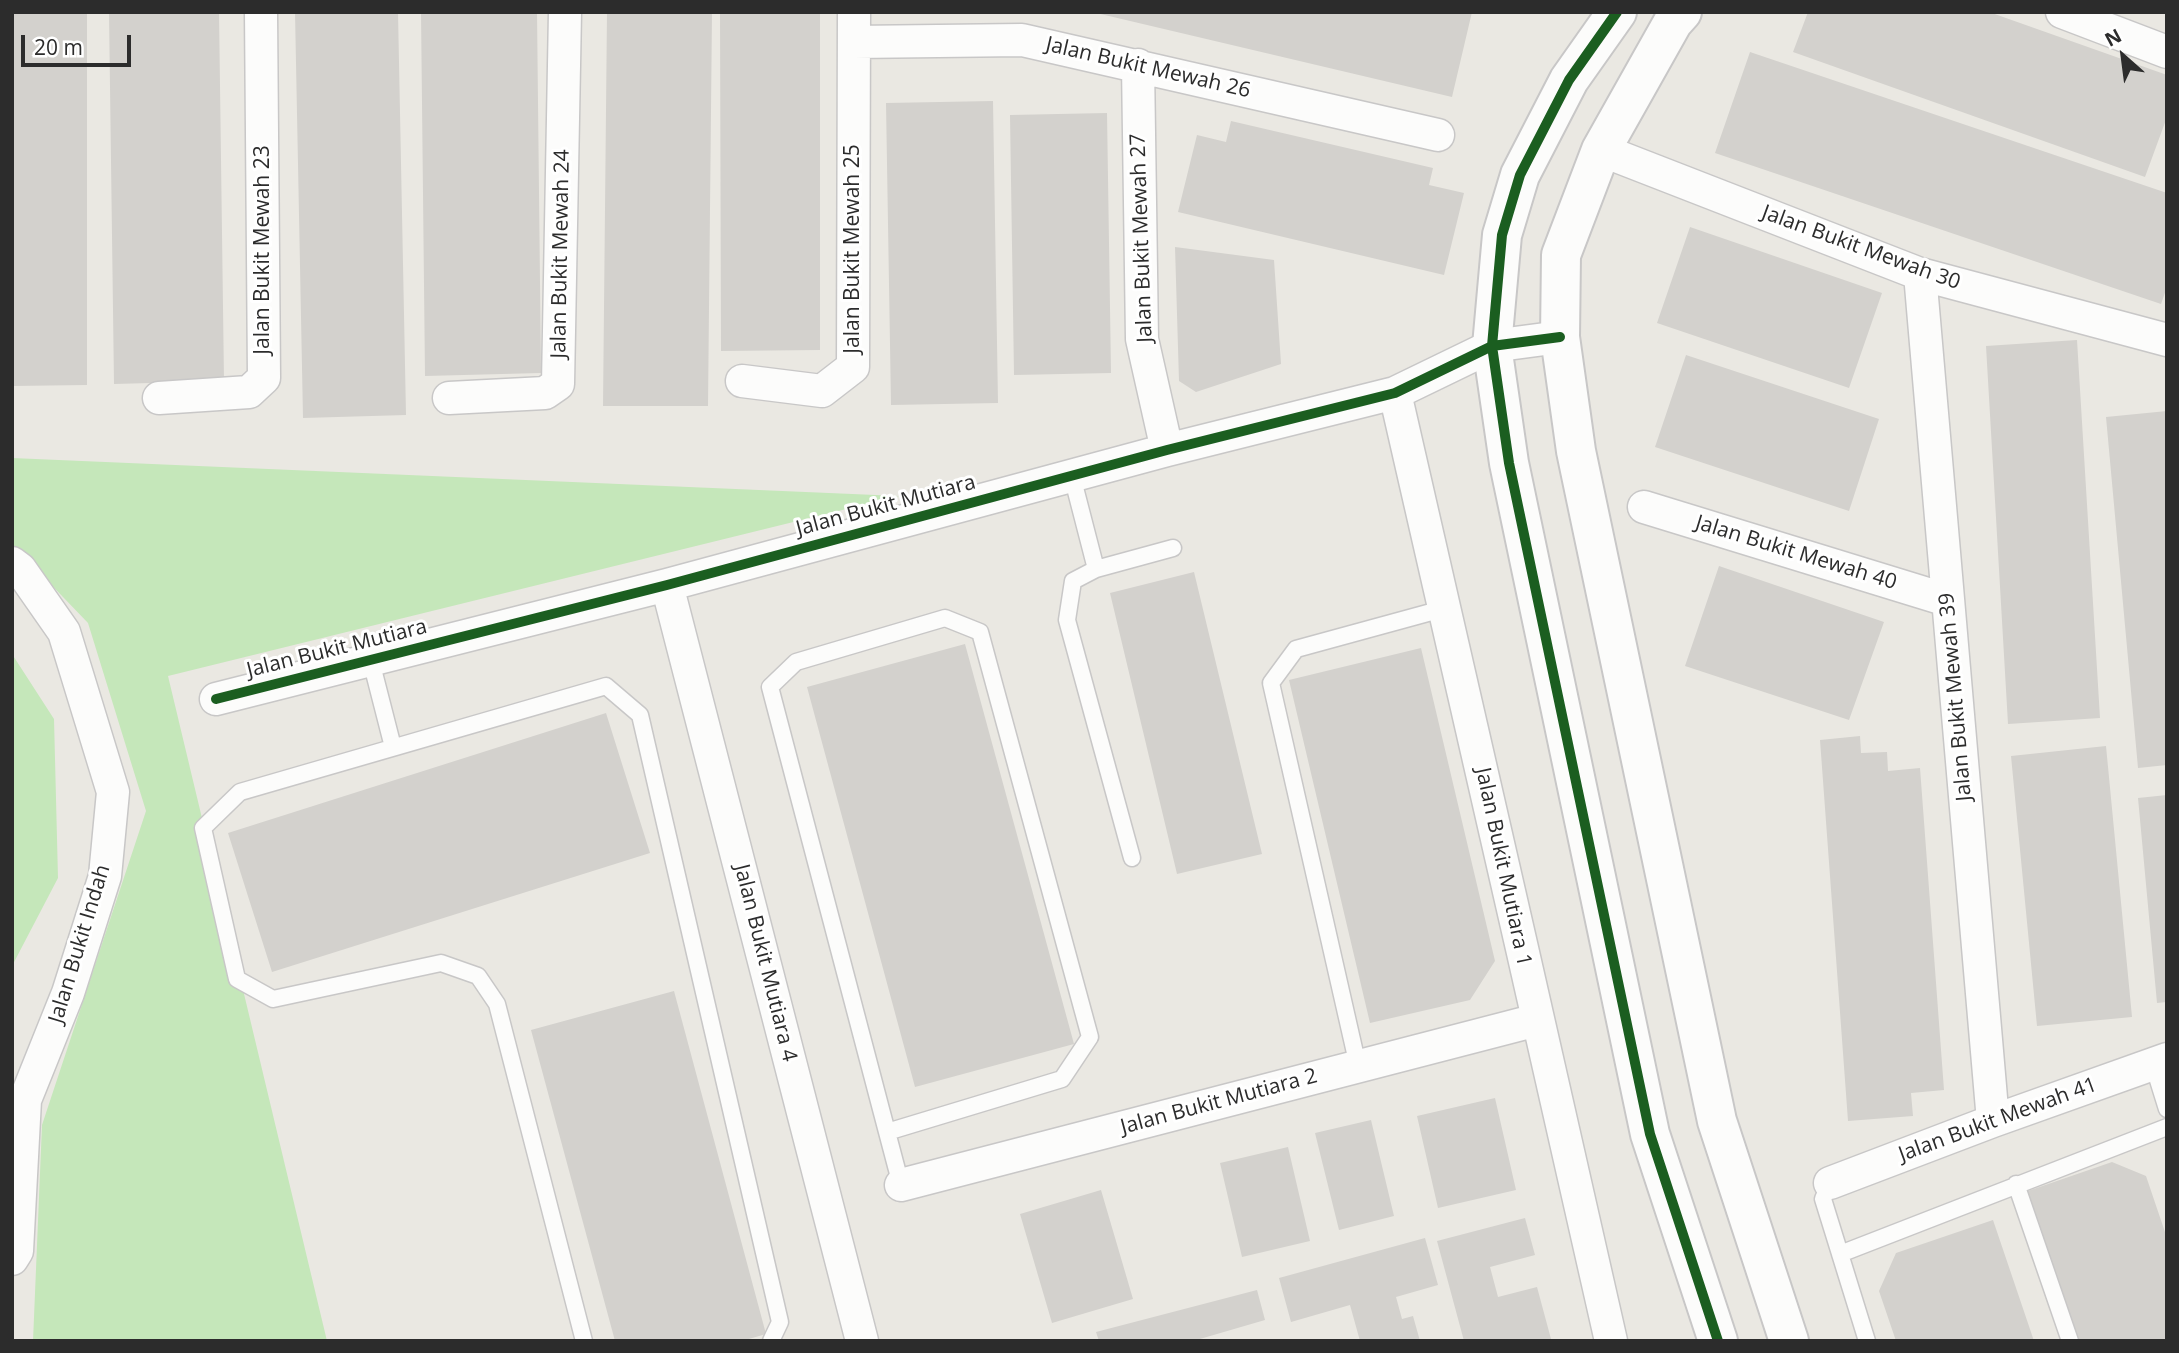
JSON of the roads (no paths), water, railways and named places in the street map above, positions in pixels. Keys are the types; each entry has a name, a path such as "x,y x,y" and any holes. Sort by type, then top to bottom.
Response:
{"street":[{"name":"Jalan Bukit Mewah 23","path":"159,398 248,392 264,378 261,12"},
{"name":"Jalan Bukit Mewah 24","path":"449,398 545,393 558,384 565,12"},
{"path":"1616,12 1569,80 1520,175 1502,235 1492,346 1509,463 1650,1133 1718,1341"},
{"path":"1682,12 1673,22 1601,150 1561,255 1560,337 1576,451 1717,1121 1789,1341"},
{"path":"2062,12 2167,52"},
{"name":"Jalan Bukit Mewah 26","path":"854,27 1022,40 1438,135"},
{"name":"Jalan Bukit Mewah 25","path":"743,381 822,391 853,367 854,27"},
{"name":"Jalan Bukit Mewah 27","path":"1138,65 1142,339 1167,450"},
{"name":"Jalan Bukit Mewah 30","path":"1601,150 1920,274 2167,340"},
{"name":"Jalan Bukit Mewah 39","path":"1920,274 1993,1121"},
{"name":"Jalan Bukit Mutiara","path":"216,699 667,584 1167,450 1395,394 1492,346 1560,337"},
{"name":"Jalan Bukit Mutiara 1","path":"1395,394 1446,608 1611,1341"},
{"name":"Jalan Bukit Mewah 40","path":"1644,506 1948,600"},
{"name":"Jalan Bukit Indah","path":"12,563 20,569 64,632 113,792 105,876 68,993 19,1102 17,1251 12,1259"},
{"name":"Jalan Bukit Mutiara 4","path":"667,584 862,1341"},
{"name":"Jalan Bukit Mutiara 2","path":"901,1185 1537,1020"},
{"name":"Jalan Bukit Mewah 41","path":"1830,1183 2160,1062"}],"lane":[{"path":"1072,476 1096,569"},
{"path":"1132,858 1067,620 1073,581 1096,569 1173,548"},
{"path":"1358,1066 1270,682 1296,649 1446,608"},
{"path":"887,1132 1062,1079 1090,1037 980,632 944,618 796,662 770,687 887,1132 901,1185"},
{"path":"371,661 393,747"},
{"path":"584,1341 497,1004 478,976 441,963 273,999 237,979 202,828 240,792 606,686 640,715 780,1322 771,1341"},
{"path":"2160,1062 2167,1110"},
{"path":"1840,1254 2167,1127"},
{"path":"1830,1183 1823,1199 1867,1341"},
{"path":"2016,1184 2070,1341"}]}
